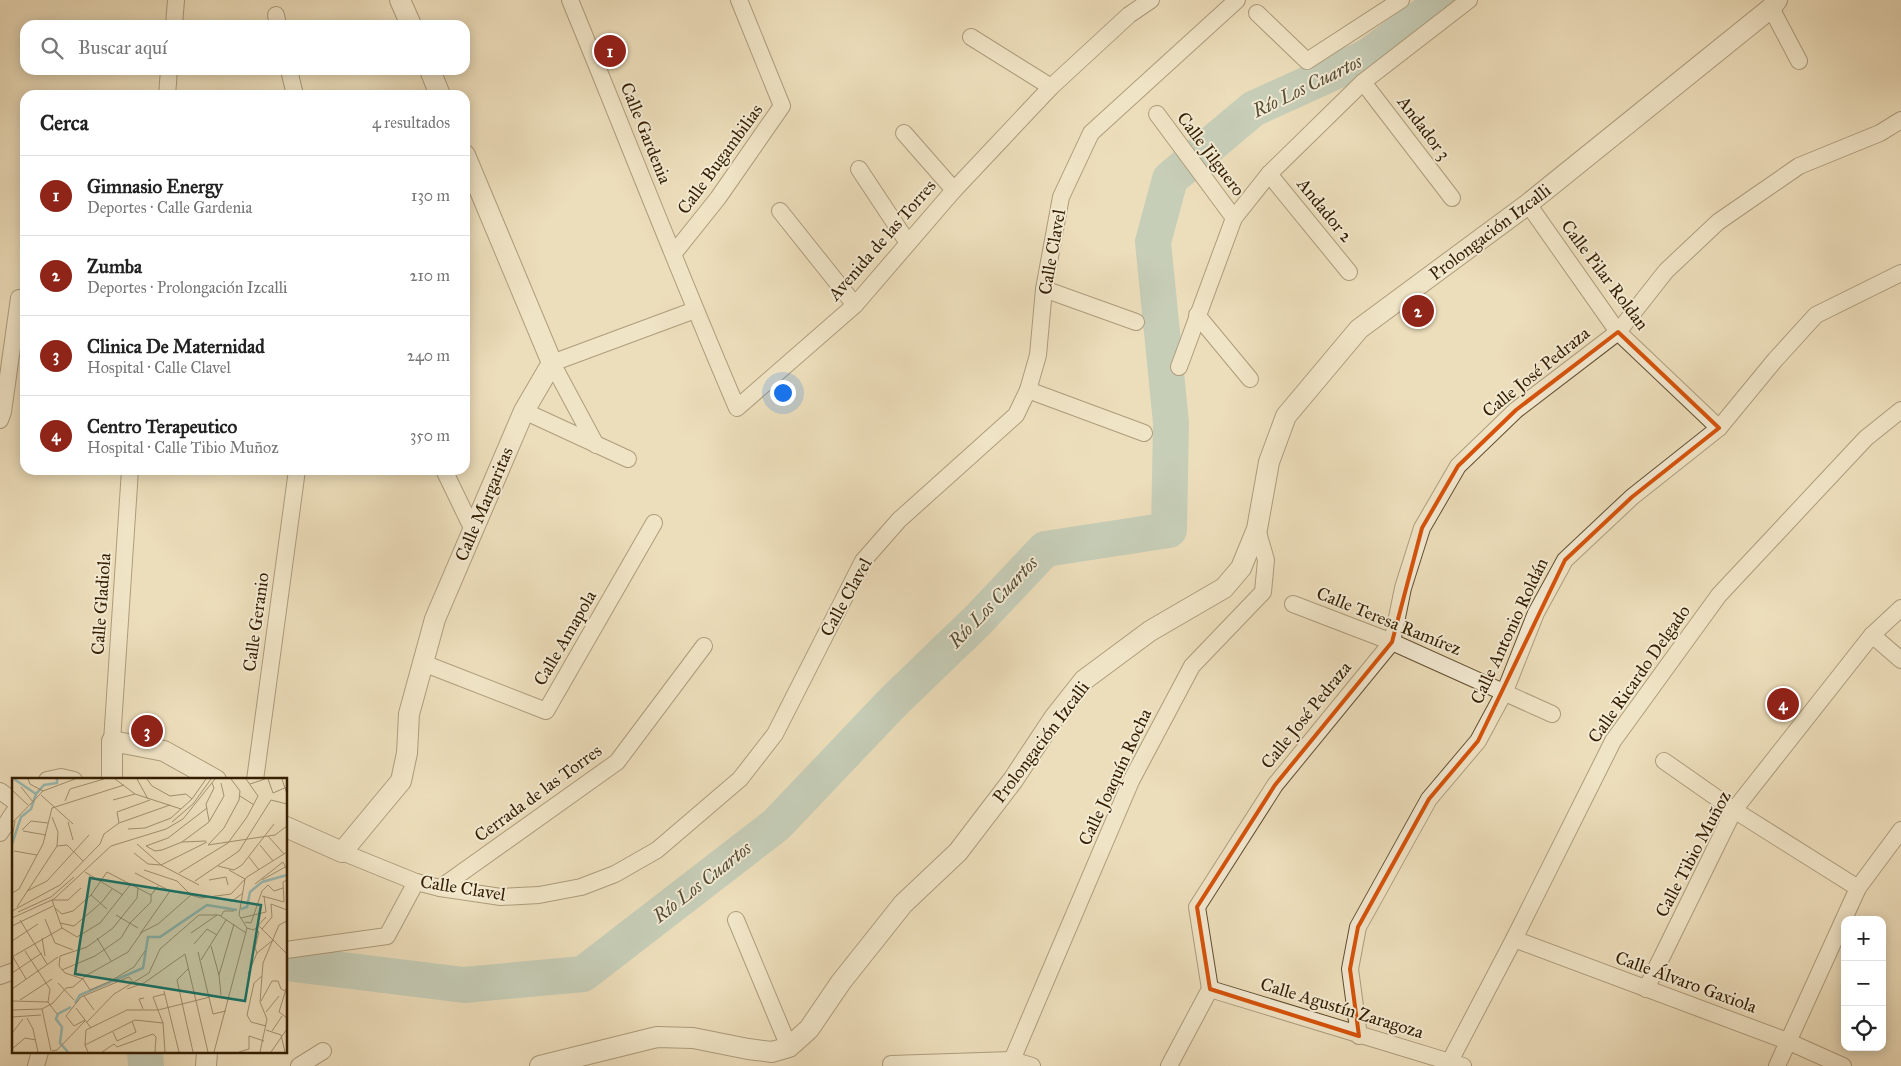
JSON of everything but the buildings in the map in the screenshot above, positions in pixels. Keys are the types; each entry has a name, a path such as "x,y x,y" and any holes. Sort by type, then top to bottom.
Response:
{"street":[{"path":"174,20 176,0"},
{"path":"400,0 409,20"},
{"name":"Calle Gardenia","path":"570,0 674,253"},
{"name":"Calle Bugambilias","path":"674,253 718,198 782,106 739,0"},
{"name":"Avenida de las Torres","path":"674,253 695,310 738,408 855,305 954,190 1051,86 1129,15 1151,0"},
{"name":"Calle Clavel","path":"288,828 416,882 440,888 501,897 539,896 581,888 616,874 657,850 740,779 775,734 863,561 898,520 1016,415 1028,390 1038,354 1044,289 1061,197 1091,133 1237,0"},
{"path":"1257,13 1307,61 1401,0"},
{"path":"1179,368 1234,218 1269,174 1364,82 1469,0"},
{"path":"1774,4 1799,61"},
{"name":"Prolongación Izcalli","path":"779,1055 810,1029 841,982 903,904 958,852 1013,780 1054,718 1084,680 1150,631 1224,588 1241,568 1257,529 1269,462 1286,416 1359,329 1528,204 1774,4"},
{"path":"970,37 1051,86"},
{"path":"167,90 169,75"},
{"path":"290,75 294,90"},
{"path":"432,75 438,90"},
{"name":"Andador 3","path":"1364,82 1452,198"},
{"name":"Calle Jilguero","path":"1157,114 1234,218"},
{"name":"Calle José Pedraza","path":"1210,988 1197,907 1275,785 1392,642 1403,588 1422,528 1458,466 1516,410 1618,332 1666,271 1718,222 1799,166 1880,132 1901,120"},
{"path":"904,133 954,190"},
{"path":"470,167 552,364 596,445"},
{"path":"859,168 908,243"},
{"name":"Andador 2","path":"1269,174 1349,272"},
{"name":"Calle Pilar Roldan","path":"1528,204 1618,332 1719,428"},
{"path":"780,211 855,305"},
{"name":"Calle Antonio Roldán","path":"1359,1036 1350,969 1358,927 1429,799 1478,741 1505,691 1536,613 1565,560 1632,497 1719,428 1774,360 1816,315 1901,273"},
{"path":"1044,289 1136,322"},
{"path":"0,420 3,412 19,298"},
{"path":"552,364 695,310"},
{"path":"1198,315 1250,379"},
{"name":"Calle Margaritas","path":"342,852 401,781 407,753 409,714 435,619 524,411 552,364"},
{"path":"1028,390 1144,433"},
{"name":"Calle Ricardo Delgado","path":"1456,1064 1514,939 1613,741 1713,602 1866,438 1901,410"},
{"path":"524,411 628,459"},
{"name":"Calle Gladiola","path":"112,741 130,475"},
{"name":"Calle Geranio","path":"255,778 296,475"},
{"path":"446,475 473,530"},
{"name":"Calle Amapola","path":"423,663 546,711 654,523"},
{"name":"Calle Joaquín Rocha","path":"1012,1060 1131,781 1192,666 1263,592 1266,560 1257,529"},
{"name":"Calle Teresa Ramírez","path":"1293,604 1392,642 1505,691 1552,714"},
{"name":"Calle Tibio Muñoz","path":"1646,989 1734,810 1872,635 1901,608"},
{"path":"1872,635 1901,660"},
{"name":"Cerrada de las Torres","path":"440,888 617,762 704,646"},
{"path":"112,778 112,741 164,751 212,778"},
{"path":"1664,761 1734,810 1858,888"},
{"path":"0,791 12,800"},
{"path":"0,833 12,815"},
{"path":"1776,1066 1858,888 1901,830"},
{"path":"288,950 387,936 416,882"},
{"path":"540,1066 657,1037 693,1038 779,1055 736,920"},
{"name":"Calle Álvaro Gaxiola","path":"1514,939 1787,1041 1842,1066"},
{"path":"1169,1066 1210,988"},
{"name":"Calle Agustín Zaragoza","path":"1210,988 1359,1036 1456,1064"},
{"path":"299,1066 323,1051"},
{"path":"891,1064 1012,1060 1032,1066"}],"highlighted area":[{"path":"1618,332 1719,428 1632,497 1565,560 1478,741 1429,799 1358,927 1350,969 1359,1036 1210,989 1197,907 1275,785 1392,642 1422,528 1458,466 1516,410"}],"waterway":[{"name":"Río Los Cuartos","path":"288,963 464,985 583,974 776,825 893,702 978,620 1045,549 1169,530 1171,423 1153,242 1170,179 1253,109 1367,57 1445,0"},
{"name":"Río Los Cuartos","path":"145,1054 146,1066"}],"place":[{"name":"Gimnasio Energy","path":"610,51"},
{"name":"Zumba","path":"1418,311"},
{"name":"Centro Terapeutico","path":"1783,704"},
{"name":"Clinica De Maternidad","path":"147,731"}]}
